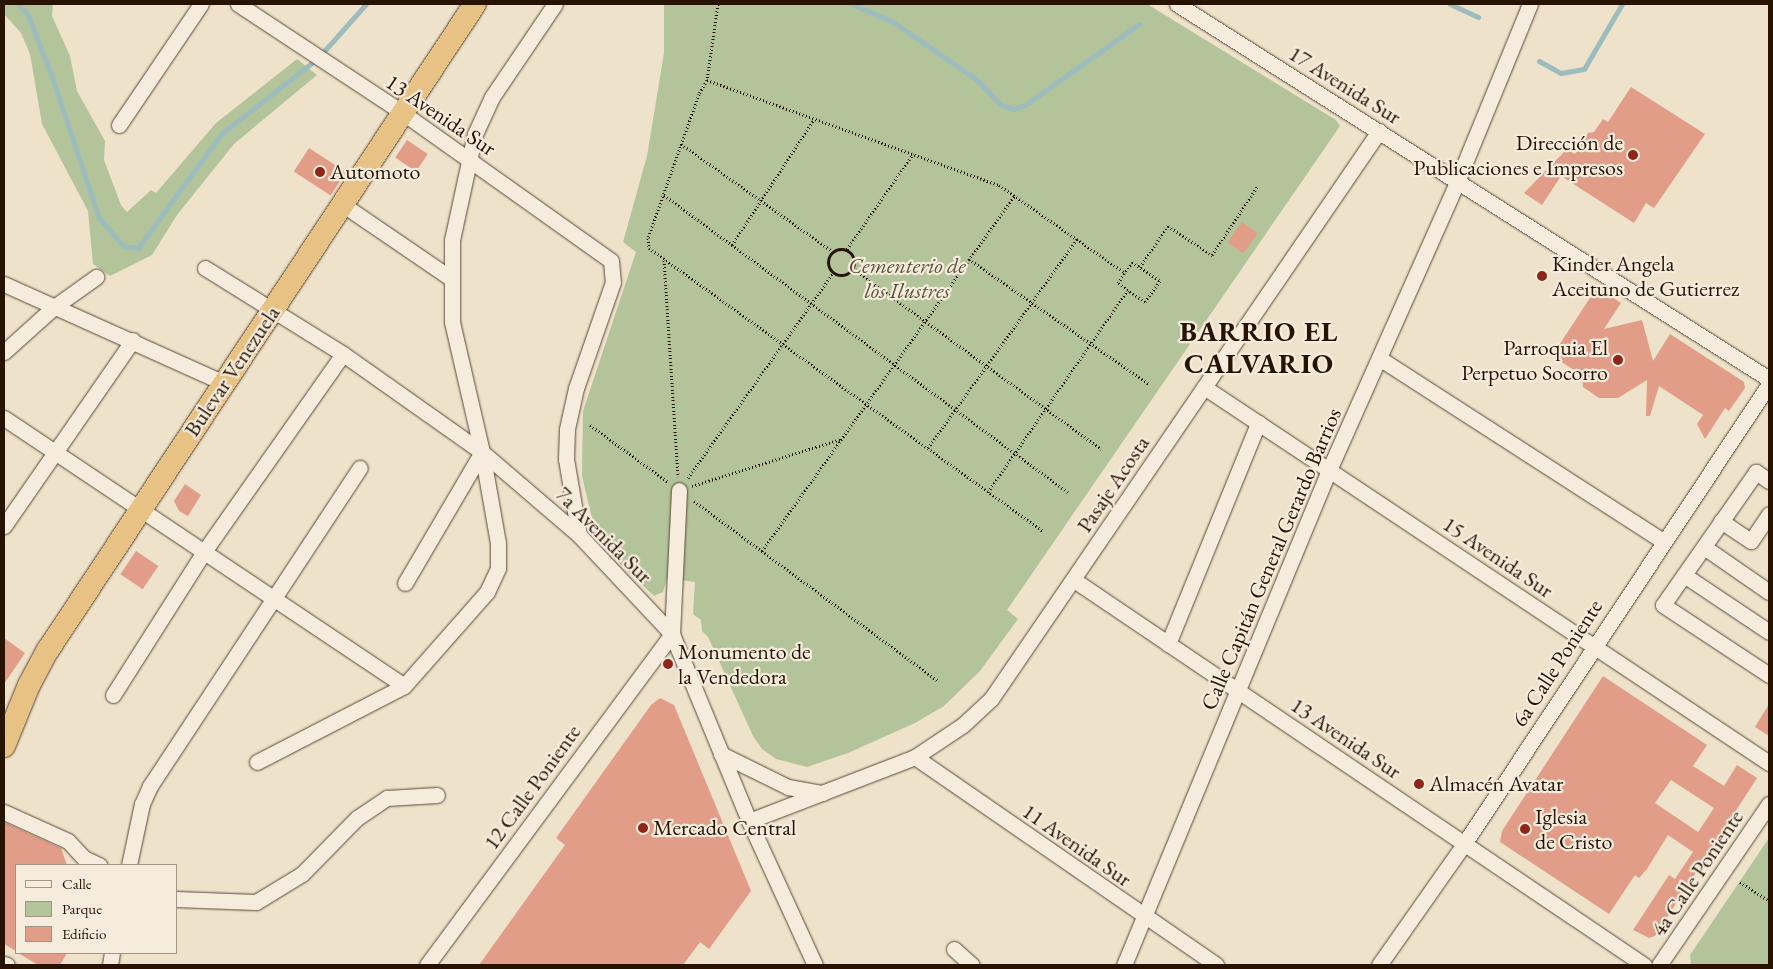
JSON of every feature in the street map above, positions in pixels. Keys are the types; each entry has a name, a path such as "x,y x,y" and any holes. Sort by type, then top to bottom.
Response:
{"highway":[{"name":"Bulevar Venezuela","path":"4,746 29,685 48,650 475,4"}],"street":[{"path":"120,125 200,4"},
{"name":"13 Avenida Sur","path":"238,4 403,113 602,252 614,268 613,282 576,388 567,428 567,467 579,535"},
{"path":"257,762 404,686 487,592 498,568 498,543 482,452 452,322 452,240 468,158 492,97 555,4"},
{"name":"17 Avenida Sur","path":"1177,4 1769,379"},
{"name":"Calle Capitán General Gerardo Barrios","path":"1124,965 1330,470 1457,182 1530,4"},
{"name":"Pasaje Acosta","path":"749,821 915,758 963,725 991,699 1378,132"},
{"path":"342,204 452,279"},
{"name":"7a Avenida Sur","path":"205,268 343,354 482,452 579,535 672,634 749,821 815,965"},
{"path":"4,352 54,306 96,277"},
{"path":"4,284 133,340 224,383"},
{"path":"4,526 53,452 133,340"},
{"path":"113,695 203,553 343,354"},
{"path":"1379,358 1663,541"},
{"name":"6a Calle Poniente","path":"1379,965 1464,844 1593,646 1769,384"},
{"name":"15 Avenida Sur","path":"1204,387 1769,763"},
{"path":"4,418 404,686"},
{"path":"1168,644 1258,423"},
{"path":"405,583 482,452"},
{"path":"129,864 142,804 150,786 360,468"},
{"path":"1769,481 1756,472 1664,605 1769,675"},
{"path":"672,634 679,490"},
{"path":"1722,521 1751,542 1769,514"},
{"path":"1704,547 1769,592"},
{"path":"1684,576 1769,632"},
{"name":"13 Avenida Sur","path":"1074,580 1644,965"},
{"name":"12 Calle Poniente","path":"427,965 672,634"},
{"path":"721,754 788,787 824,793"},
{"name":"11 Avenida Sur","path":"915,758 1216,965"},
{"path":"178,899 256,902 302,874 357,818 387,798 437,795"},
{"name":"4a Calle Poniente","path":"1659,965 1769,804"},
{"path":"4,812 68,841 84,858 97,864"},
{"path":"954,949 972,965"}],"path":[{"path":"718,4 707,80 681,144 647,243 664,260 1044,531"},
{"path":"707,80 999,185 1125,273"},
{"path":"732,245 814,119"},
{"path":"681,144 832,251 847,249 913,154"},
{"path":"1140,267 1168,226 1212,255 1257,187"},
{"path":"664,194 1068,493"},
{"path":"762,552 1015,195"},
{"path":"928,448 1077,239"},
{"path":"847,249 853,256 852,268"},
{"path":"832,251 827,262 833,273 842,275 852,268"},
{"path":"969,259 1149,384"},
{"path":"664,260 679,490"},
{"path":"1132,262 1140,267 1160,281 1146,302 1118,283 1132,262"},
{"path":"852,268 1101,448"},
{"path":"679,490 833,273"},
{"path":"988,492 1128,290"},
{"path":"590,425 937,680"},
{"path":"679,490 842,439"},
{"path":"1740,882 1769,901"}],"green space":[{"path":"4,4 53,4 52,16 70,56 77,91 105,141 104,160 121,205 127,212 151,190 156,193 216,123 297,59 317,75 234,144 177,215 152,255 110,276 93,264 88,211 42,124 30,54 21,33 4,14"},
{"name":"Cementerio de los Ilustres","path":"664,4 1147,4 1336,120 1340,126 1007,610 1018,619 980,671 944,706 915,723 848,753 807,767 776,759 762,749 753,736 708,637 702,631 701,620 693,614 695,582 667,578 663,592 654,596 613,557 594,527 582,476 583,411 636,252 623,242 647,156 664,53"},
{"path":"1769,838 1769,965 1691,965 1690,955"}],"building":[{"name":"Dirección de Publicaciones e Impresos","path":"1631,87 1705,134 1654,208 1646,203 1634,223 1561,176 1542,205 1524,193 1567,149 1575,154 1588,133 1594,132 1603,119 1608,122"},
{"path":"407,140 428,154 416,171 395,157"},
{"name":"Automoto","path":"309,148 346,172 331,195 294,171"},
{"path":"1242,222 1258,233 1243,253 1228,242"},
{"path":"1597,287 1621,303 1604,329 1642,320 1653,361 1670,334 1744,382 1745,388 1729,411 1725,408 1705,439 1697,424 1703,415 1659,386 1650,416 1646,416 1647,380 1618,398 1599,398 1583,387 1582,375 1552,356"},
{"path":"185,484 201,495 188,516 179,511 174,501"},
{"path":"136,551 158,566 143,589 120,574"},
{"path":"4,638 25,653 4,684"},
{"path":"1603,676 1707,745 1693,766 1724,786 1737,765 1757,778 1655,936 1649,938 1633,930 1669,875 1675,879 1693,852 1668,835 1647,869 1639,878 1635,875 1609,914 1500,842 1502,831","holes":["1671,780 1714,808 1698,832 1655,803"]},
{"name":"Mercado Central","path":"660,698 674,705 751,891 709,949 700,942 683,965 479,965 565,845 556,838 651,705"},
{"path":"1769,704 1769,736 1755,727"},
{"path":"4,822 61,848 67,864 15,864 15,950 4,944"},
{"path":"20,954 66,954 60,965 38,965"}],"waterway":[{"path":"18,4 28,15 52,77 99,218 123,246 138,248 221,134 318,58 366,4"},
{"path":"852,4 893,22 976,79 1001,105 1014,109 1025,105 1139,24"},
{"path":"1450,4 1478,17"},
{"path":"1539,61 1561,73 1584,69 1622,4"}],"place":[{"name":"Dirección de Publicaciones e Impresos","path":"1633,155"},
{"name":"Automoto","path":"320,172"},
{"name":"Kinder Angela Aceituno de Gutierrez","path":"1542,276"},
{"name":"Parroquia El Perpetuo Socorro","path":"1618,360"},
{"name":"Monumento de la Vendedora","path":"668,664"},
{"name":"Almacén Avatar","path":"1419,784"},
{"name":"Mercado Central","path":"643,828"},
{"name":"Iglesia de Cristo","path":"1525,829"}],"district":[{"name":"BARRIO EL CALVARIO","path":"1259,347"}]}
